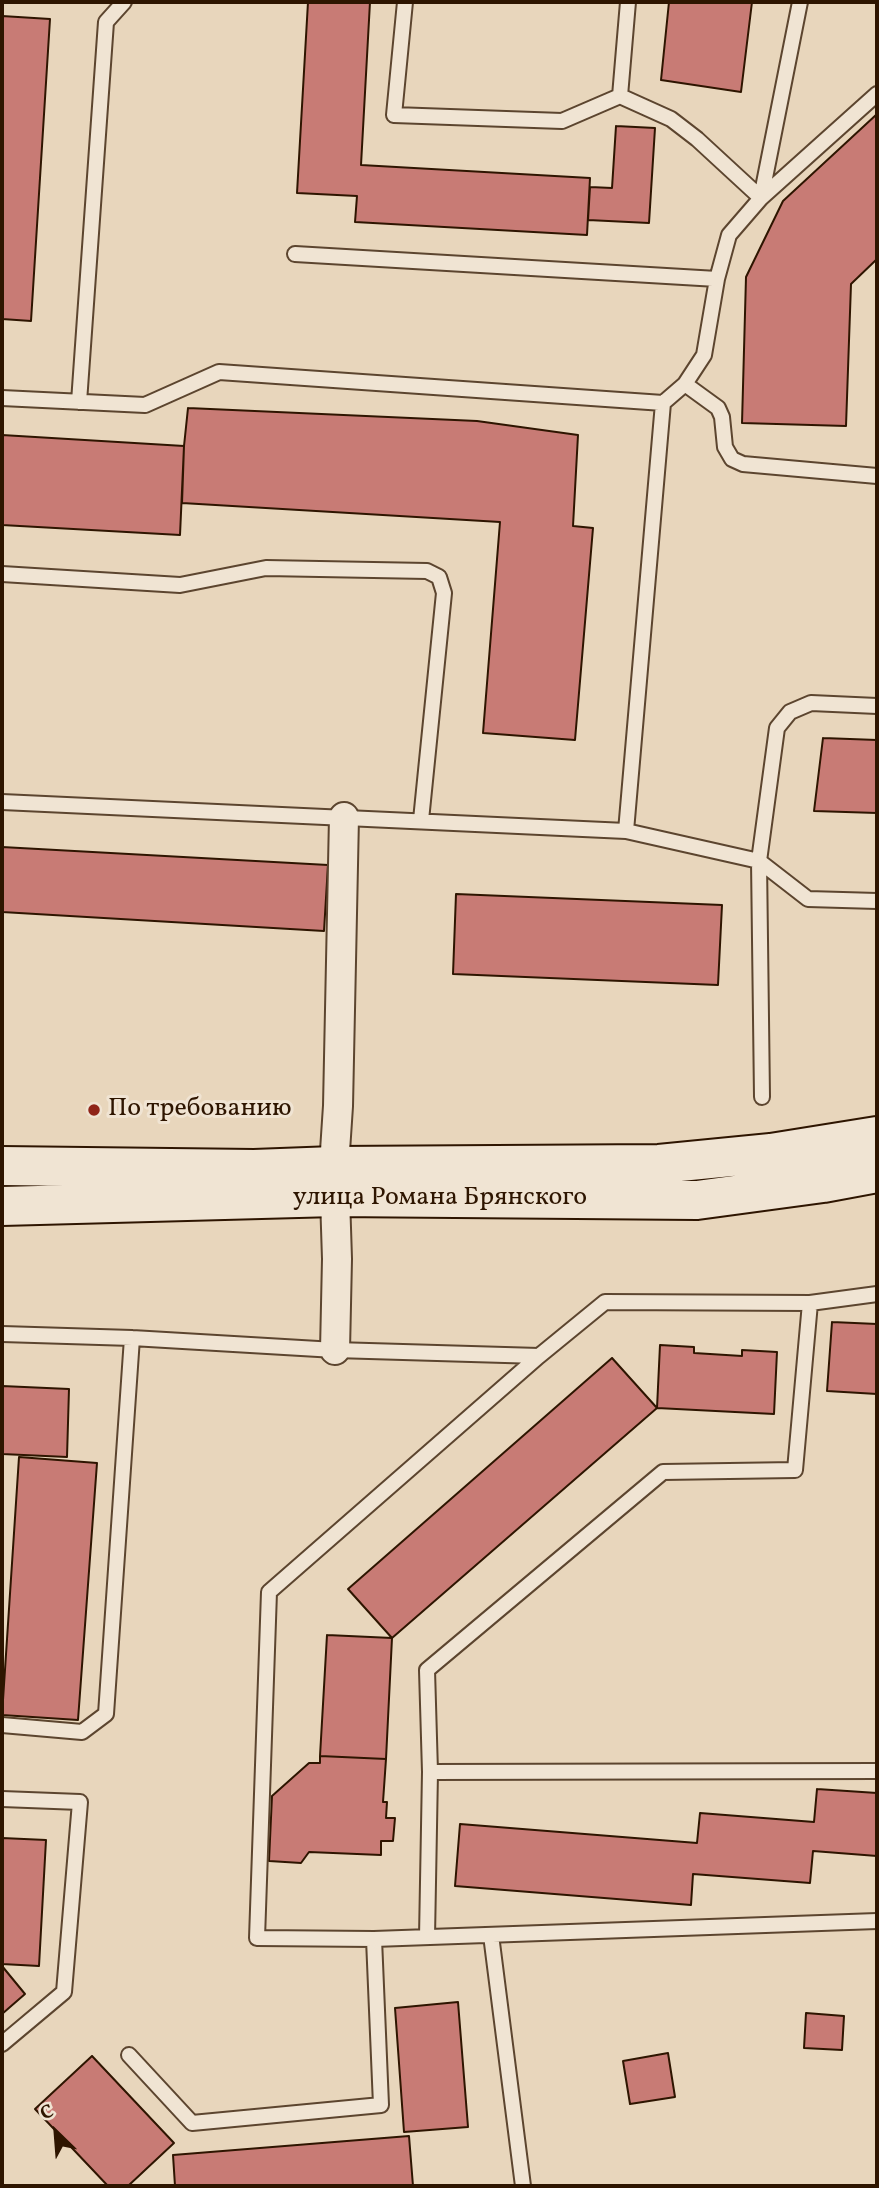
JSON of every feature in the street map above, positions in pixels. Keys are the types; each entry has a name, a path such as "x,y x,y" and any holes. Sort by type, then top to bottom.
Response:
{"main road":[{"name":"улица Романа Брянского","path":"2,1206 334,1181 659,1164 771,1153 877,1136"},
{"name":"улица Романа Брянского","path":"2,1166 254,1169 334,1181 697,1199 823,1183 877,1173"}],"street":[{"path":"335,1350 337,1259 334,1181 344,817"}],"lane":[{"path":"79,402 106,22 124,2"},
{"path":"405,2 394,115 562,121 620,96 671,119 697,139 761,198"},
{"path":"620,96 628,2"},
{"path":"761,198 800,2"},
{"path":"626,831 663,403 685,384 704,355 717,279 729,235 761,198 877,94"},
{"path":"295,254 717,279"},
{"path":"2,398 145,405 219,372 663,403"},
{"path":"685,384 719,408 726,447 732,458 743,464 877,476"},
{"path":"2,574 180,585 265,568 427,571 439,577 444,593 421,820"},
{"path":"762,1097 760,861 777,728 790,712 811,703 877,706"},
{"path":"2,802 626,831 760,861 808,899 877,901"},
{"path":"877,1294 810,1303 606,1302 539,1356 269,1592 257,1938 374,1939 877,1921"},
{"path":"427,1937 430,1772 427,1670 663,1472 795,1470 810,1303"},
{"path":"2,1334 132,1338 335,1350 539,1356"},
{"path":"2,1725 82,1732 106,1714 132,1338"},
{"path":"430,1772 877,1771"},
{"path":"2,1799 80,1802 64,1992 2,2044"},
{"path":"491,1935 523,2186"},
{"path":"129,2055 192,2123 381,2105 374,1939"}],"building":[{"path":"308,2 370,2 361,165 590,178 587,235 355,222 357,196 297,193"},
{"path":"669,2 752,2 741,92 661,80"},
{"path":"2,16 50,19 31,321 2,319"},
{"path":"877,114 877,259 851,284 846,426 742,423 746,277 783,201"},
{"path":"616,126 655,128 649,223 588,220 590,187 612,188"},
{"path":"188,408 477,421 578,435 573,526 593,528 575,740 483,733 500,522 182,503"},
{"path":"2,435 184,446 180,535 2,525"},
{"path":"823,738 877,740 877,813 814,811"},
{"path":"2,847 328,865 324,931 2,912"},
{"path":"456,894 722,905 718,985 453,974"},
{"path":"832,1322 877,1324 877,1394 827,1391"},
{"path":"660,1345 694,1347 694,1353 742,1356 742,1350 777,1352 774,1414 657,1408"},
{"path":"612,1358 657,1408 392,1638 348,1589"},
{"path":"2,1386 69,1389 67,1457 2,1454"},
{"path":"19,1457 97,1463 78,1720 2,1715"},
{"path":"327,1635 392,1638 386,1759 320,1756"},
{"path":"320,1756 386,1759 383,1802 387,1802 386,1818 395,1818 393,1841 381,1841 381,1855 309,1852 301,1863 269,1861 272,1796 309,1763 320,1763"},
{"path":"817,1789 877,1793 877,1856 813,1851 810,1883 693,1874 691,1905 455,1886 460,1824 697,1843 700,1813 814,1822"},
{"path":"2,1838 46,1840 39,1966 2,1964"},
{"path":"2,1966 25,1994 2,2014"},
{"path":"458,2002 468,2127 404,2132 395,2008"},
{"path":"806,2013 844,2016 842,2050 804,2048"},
{"path":"668,2053 675,2097 630,2104 623,2061"},
{"path":"92,2056 174,2143 128,2186 108,2186 35,2109"},
{"path":"409,2136 413,2186 175,2186 173,2155"}],"place":[{"name":"По требованию","path":"94,1110"}]}
